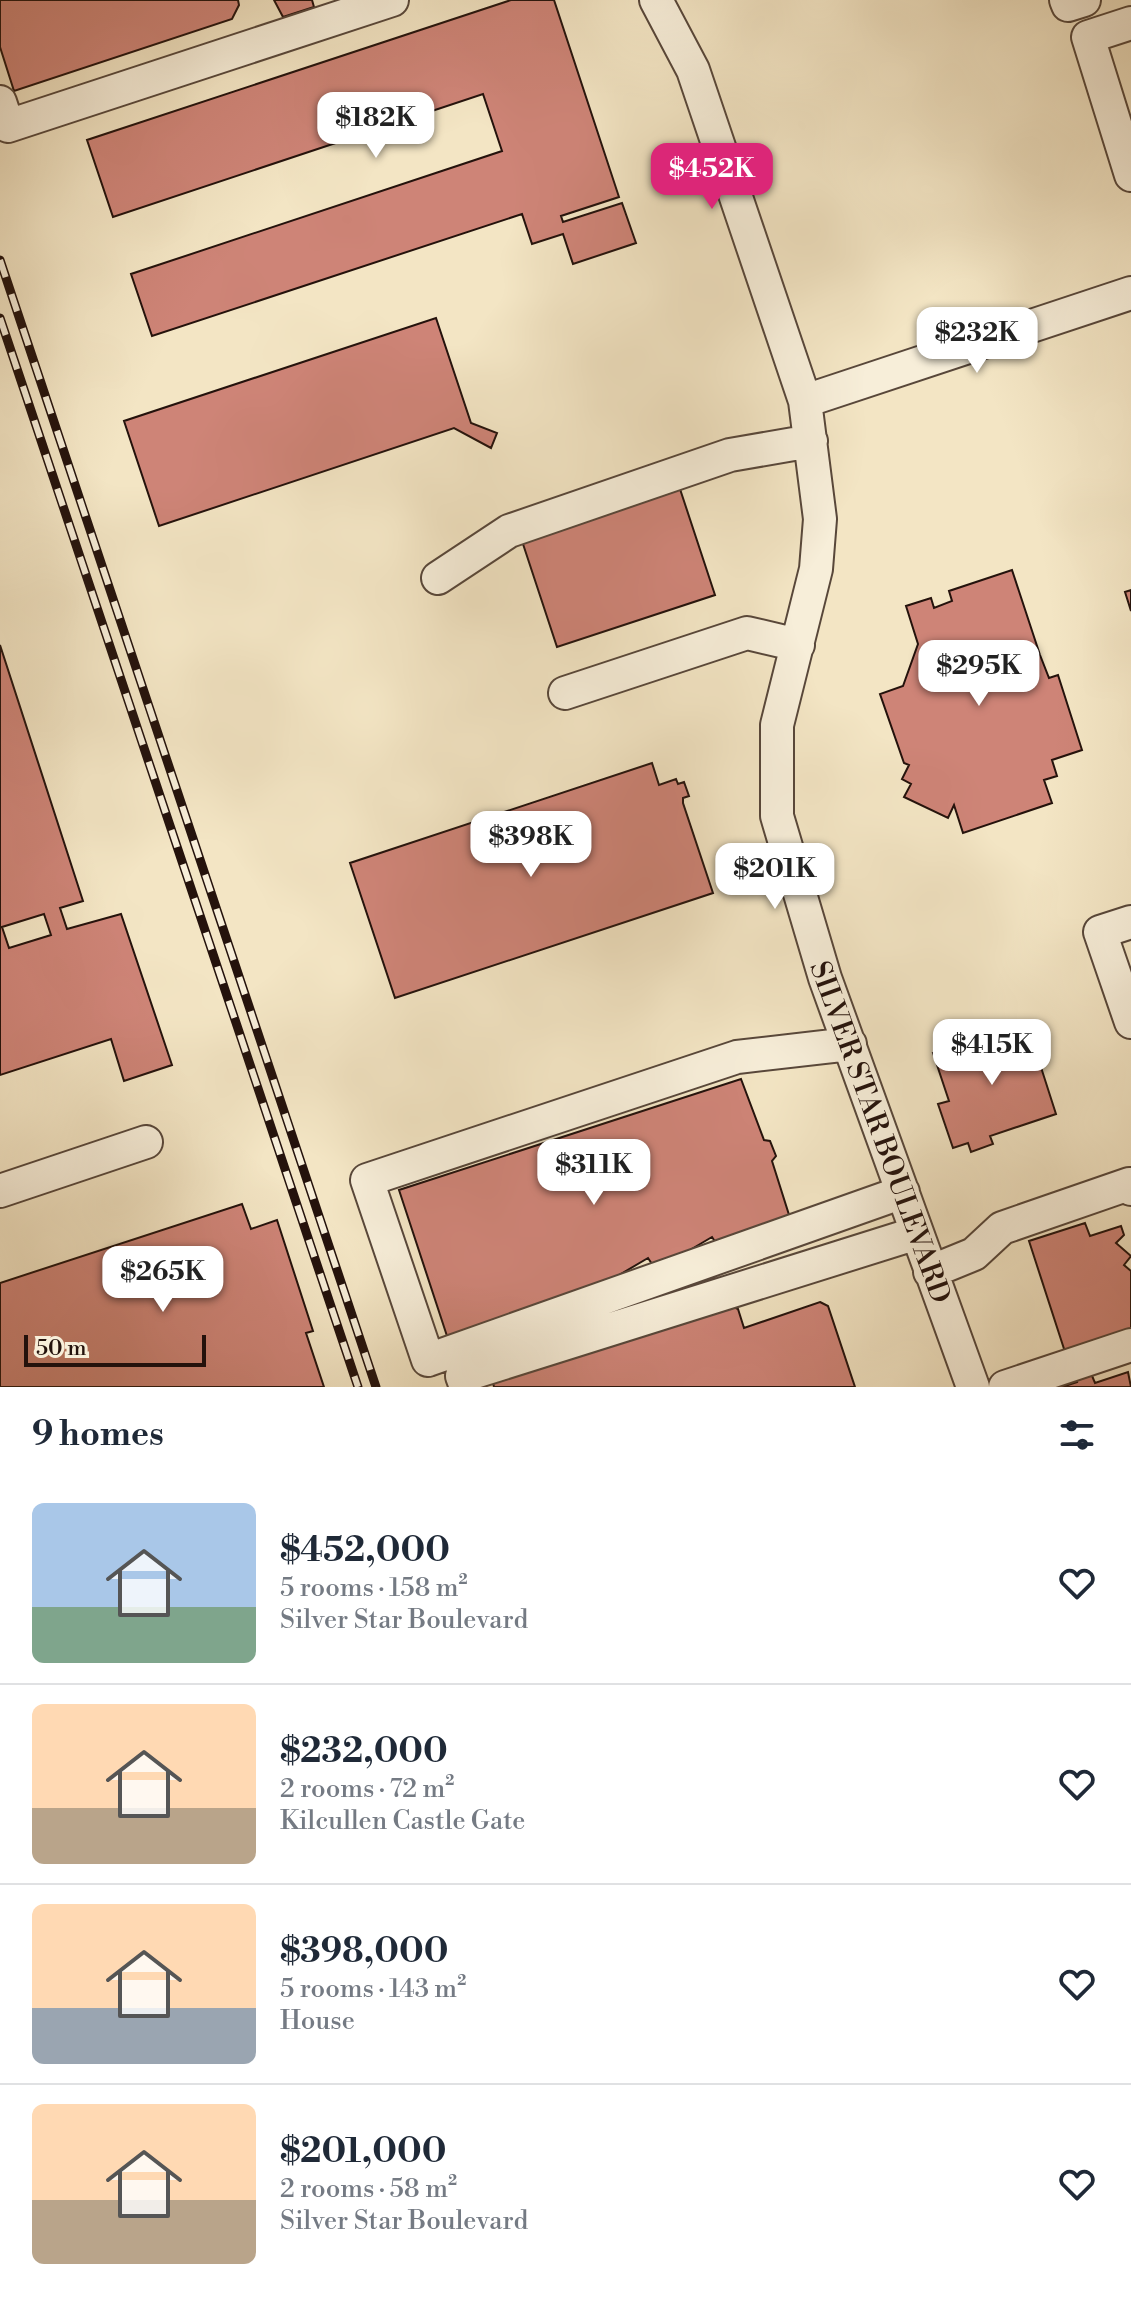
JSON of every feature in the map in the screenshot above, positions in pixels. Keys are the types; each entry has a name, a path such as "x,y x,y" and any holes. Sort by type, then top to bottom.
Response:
{"street":[{"path":"0,102 8,126 392,0"},
{"name":"SILVER STAR BOULEVARD","path":"656,0 693,70 805,401 811,441 820,519 816,569 777,725 777,816 804,914 973,1387"},
{"path":"1066,0 1068,5 1084,0"},
{"path":"1131,23 1088,37 1131,175"},
{"path":"805,401 1131,293"},
{"path":"438,578 509,531 730,455 811,441"},
{"path":"565,693 747,633 798,645"},
{"path":"1131,922 1100,932 1131,1022"},
{"path":"850,1044 737,1057 367,1180 428,1360 903,1192"},
{"path":"0,1191 146,1142"},
{"path":"930,1272 974,1254 1002,1228 1130,1185"},
{"path":"466,1387 462,1376 917,1233"},
{"path":"1005,1387 1131,1345"}],"building":[{"path":"0,0 238,0 239,5 232,19 14,91 0,47"},
{"path":"274,0 312,0 314,7 283,17"},
{"path":"511,0 554,0 619,197 561,216 563,222 622,203 636,243 573,264 563,234 532,244 522,214 152,336 131,274 502,151 483,94 113,217 87,140"},
{"path":"436,318 471,423 497,433 491,448 454,428 159,526 124,421"},
{"path":"680,489 715,595 557,647 522,541"},
{"path":"1012,570 1049,678 1058,675 1082,750 1052,760 1057,776 1044,780 1052,803 963,833 954,805 948,818 904,797 911,784 902,779 909,765 904,763 880,694 903,686 918,644 906,606 931,598 934,608 952,601 949,591"},
{"path":"1131,590 1131,611 1125,592"},
{"path":"0,645 83,901 60,908 67,929 121,914 172,1065 124,1081 111,1039 0,1075","holes":["44,914 51,935 9,948 2,927"]},
{"path":"652,763 659,785 676,779 678,784 684,782 689,796 683,798 683,803 713,893 395,998 350,863"},
{"path":"1018,1027 1026,1043 1041,1038 1047,1055 1038,1058 1056,1114 990,1136 993,1144 971,1152 968,1143 953,1148 938,1104 949,1101 933,1053"},
{"path":"741,1079 764,1140 770,1141 776,1156 772,1161 790,1218 720,1249 712,1237 656,1270 648,1258 592,1291 448,1339 399,1190"},
{"path":"242,1204 251,1229 277,1220 313,1331 306,1333 324,1387 0,1387 0,1283"},
{"path":"1085,1223 1090,1236 1121,1226 1124,1235 1116,1243 1131,1256 1124,1265 1131,1271 1131,1332 1066,1355 1029,1241"},
{"path":"820,1302 828,1306 855,1387 494,1387 493,1383 727,1304 738,1309 744,1328"},
{"path":"1090,1371 1095,1383 1128,1372 1131,1387 1062,1387 1077,1382 1075,1376"}],"railway":[{"path":"0,260 376,1387"},
{"path":"0,318 358,1387"}]}
